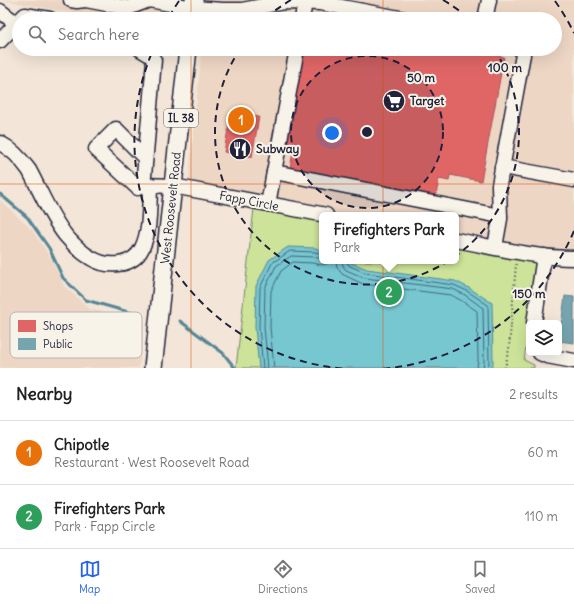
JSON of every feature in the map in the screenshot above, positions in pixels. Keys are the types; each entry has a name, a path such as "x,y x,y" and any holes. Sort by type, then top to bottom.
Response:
{"main road":[{"name":"West Roosevelt Road","path":"153,368 187,56"}],"street":[{"path":"71,0 113,2 128,8 149,0 193,9 242,10 284,2 311,2 368,12"},
{"path":"487,12 489,0"},
{"path":"306,12 311,2"},
{"path":"0,12 12,18"},
{"path":"0,41 12,28"},
{"path":"0,143 15,153 25,164 54,219 74,245 84,254 100,262 115,264 125,263 134,258 140,252 148,226 146,185 144,176 154,60 151,56"},
{"path":"268,204 296,56"},
{"path":"495,247 500,219 499,185 523,56"},
{"path":"145,158 116,129 96,149 138,188 146,185"},
{"path":"502,167 574,180"},
{"path":"274,172 500,216"},
{"name":"Fapp Circle","path":"146,185 173,186 319,214"},
{"path":"459,241 544,256 574,258"},
{"path":"534,320 544,256"},
{"path":"547,356 574,361"}],"path":[{"path":"505,368 509,349 517,251"}],"shaded area":[{"path":"2,0 182,0 181,12 68,12"},
{"path":"207,0 574,0 574,263 459,246 459,212 319,212 319,215 187,195 201,56 562,56 562,12 206,12"},
{"path":"0,200 32,230 52,260 64,286 90,309 104,312 10,312 10,358 140,358 139,368 0,368"},
{"path":"142,321 144,321 142,340"}],"green space":[{"path":"254,208 319,220 319,264 459,264 459,247 539,261 530,320 526,320 526,347 524,360 534,365 534,368 236,368"}],"water":[{"path":"288,247 316,248 319,250 319,264 354,264 367,269 455,281 492,303 493,364 491,368 259,368 255,327 256,286 269,260"}],"building: Shops":[{"name":"Target","path":"302,56 504,57 481,181 450,175 449,181 439,179 436,195 290,168 294,147 284,145"},
{"path":"231,112 259,117 252,157 224,152"}],"building: Public":[{"path":"565,296 574,297 574,343 562,341 562,320"}],"waterway":[{"path":"0,194 27,217 49,248 63,278 86,300 128,312"},
{"path":"180,321 223,353 235,368"}],"place":[{"name":"Target","path":"394,101"},
{"name":"Chipotle","path":"241,120"},
{"name":"Subway","path":"240,149"},
{"name":"Firefighters Park","path":"389,292"}]}
